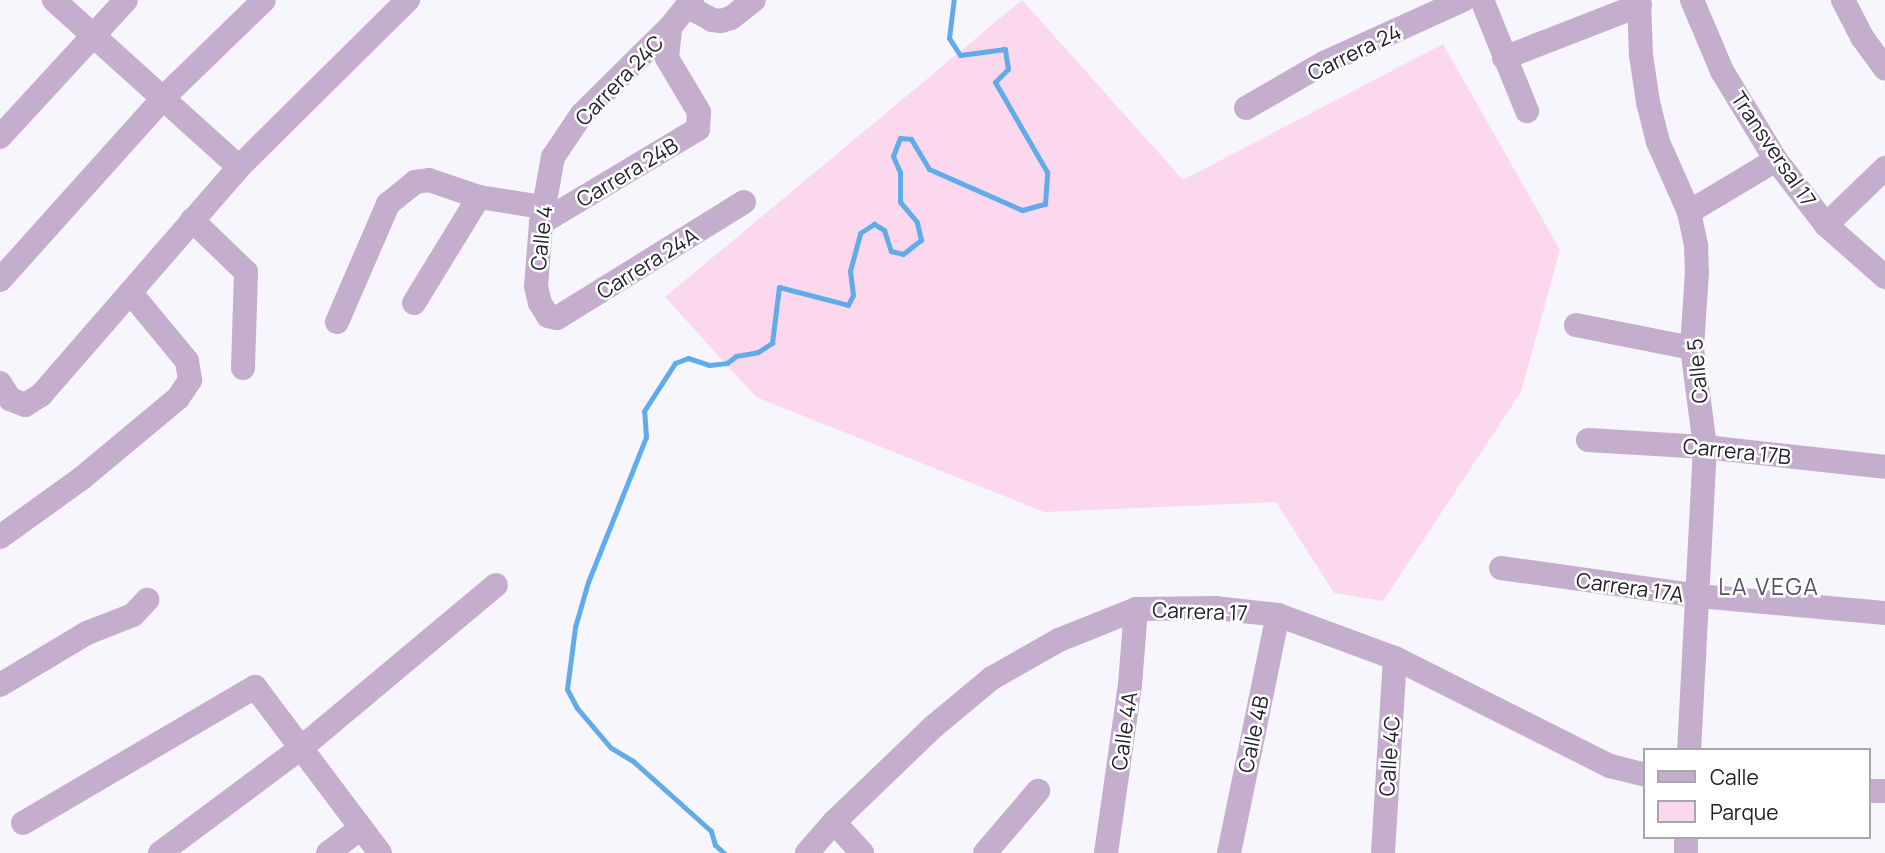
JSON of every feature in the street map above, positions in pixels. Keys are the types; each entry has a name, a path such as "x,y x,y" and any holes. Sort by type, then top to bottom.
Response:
{"street":[{"path":"54,0 239,167"},
{"path":"0,137 126,0"},
{"path":"0,280 164,97 264,0"},
{"path":"0,383 10,398 25,405 41,395 239,167 408,0"},
{"name":"Carrera 24C","path":"553,158 582,114 670,27 690,3 712,20 721,21 731,18 754,0"},
{"name":"Carrera 24","path":"1246,108 1324,63 1464,0"},
{"path":"1482,0 1527,111"},
{"name":"Transversal 17","path":"1692,0 1722,71 1776,159 1826,225 1885,277"},
{"path":"1843,0 1862,37 1885,69"},
{"path":"1504,58 1639,3"},
{"name":"Calle 5","path":"1639,3 1641,55 1648,102 1658,142 1689,212 1697,272 1692,348 1705,447 1689,748"},
{"name":"Carrera 24B","path":"542,215 698,129 699,112 667,58 670,27"},
{"name":"Calle 4","path":"548,316 540,303 536,286 542,215 553,158"},
{"path":"1689,212 1776,159"},
{"path":"1826,225 1885,168"},
{"path":"337,322 388,204 415,182 429,180 542,215"},
{"path":"414,303 479,197"},
{"name":"Carrera 24A","path":"548,316 557,318 569,312 744,202"},
{"path":"192,220 246,272 243,368"},
{"path":"0,537 82,478 178,398 190,380 187,361 130,292"},
{"path":"1576,325 1692,348"},
{"name":"Carrera 17B","path":"1588,440 1705,447 1885,467"},
{"name":"Carrera 17A","path":"1501,568 1699,596 1885,612"},
{"path":"160,853 301,748 496,585"},
{"path":"0,685 87,633 133,615 146,600"},
{"name":"Carrera 17","path":"807,853 834,822 933,727 992,678 1059,640 1136,609 1215,608 1278,615 1395,658 1610,766 1644,775"},
{"name":"Calle 4A","path":"1106,853 1130,685 1136,609"},
{"name":"Calle 4B","path":"1228,853 1278,615"},
{"name":"Calle 4C","path":"1383,853 1395,658"},
{"path":"23,822 255,687 380,853"},
{"path":"985,853 1038,791"},
{"path":"834,822 862,853"},
{"path":"328,853 361,828"}],"green space":[{"path":"1022,0 1183,180 1443,44 1560,250 1521,392 1383,601 1334,593 1276,502 1044,512 756,397 665,297"}],"waterway":[{"path":"724,853 715,845 711,831 633,761 611,748 577,708 567,689 575,627 588,582 646,437 644,411 675,363 688,358 709,365 727,363 736,356 758,352 772,343 779,287 848,305 853,295 850,271 860,233 874,224 884,230 891,251 903,254 921,240 917,222 900,202 900,172 893,156 900,138 911,139 929,169 1022,210 1045,204 1047,172 995,82 1008,69 1005,49 960,55 949,38 954,0"}],"district":[{"name":"LA VEGA","path":"1769,586"}]}
